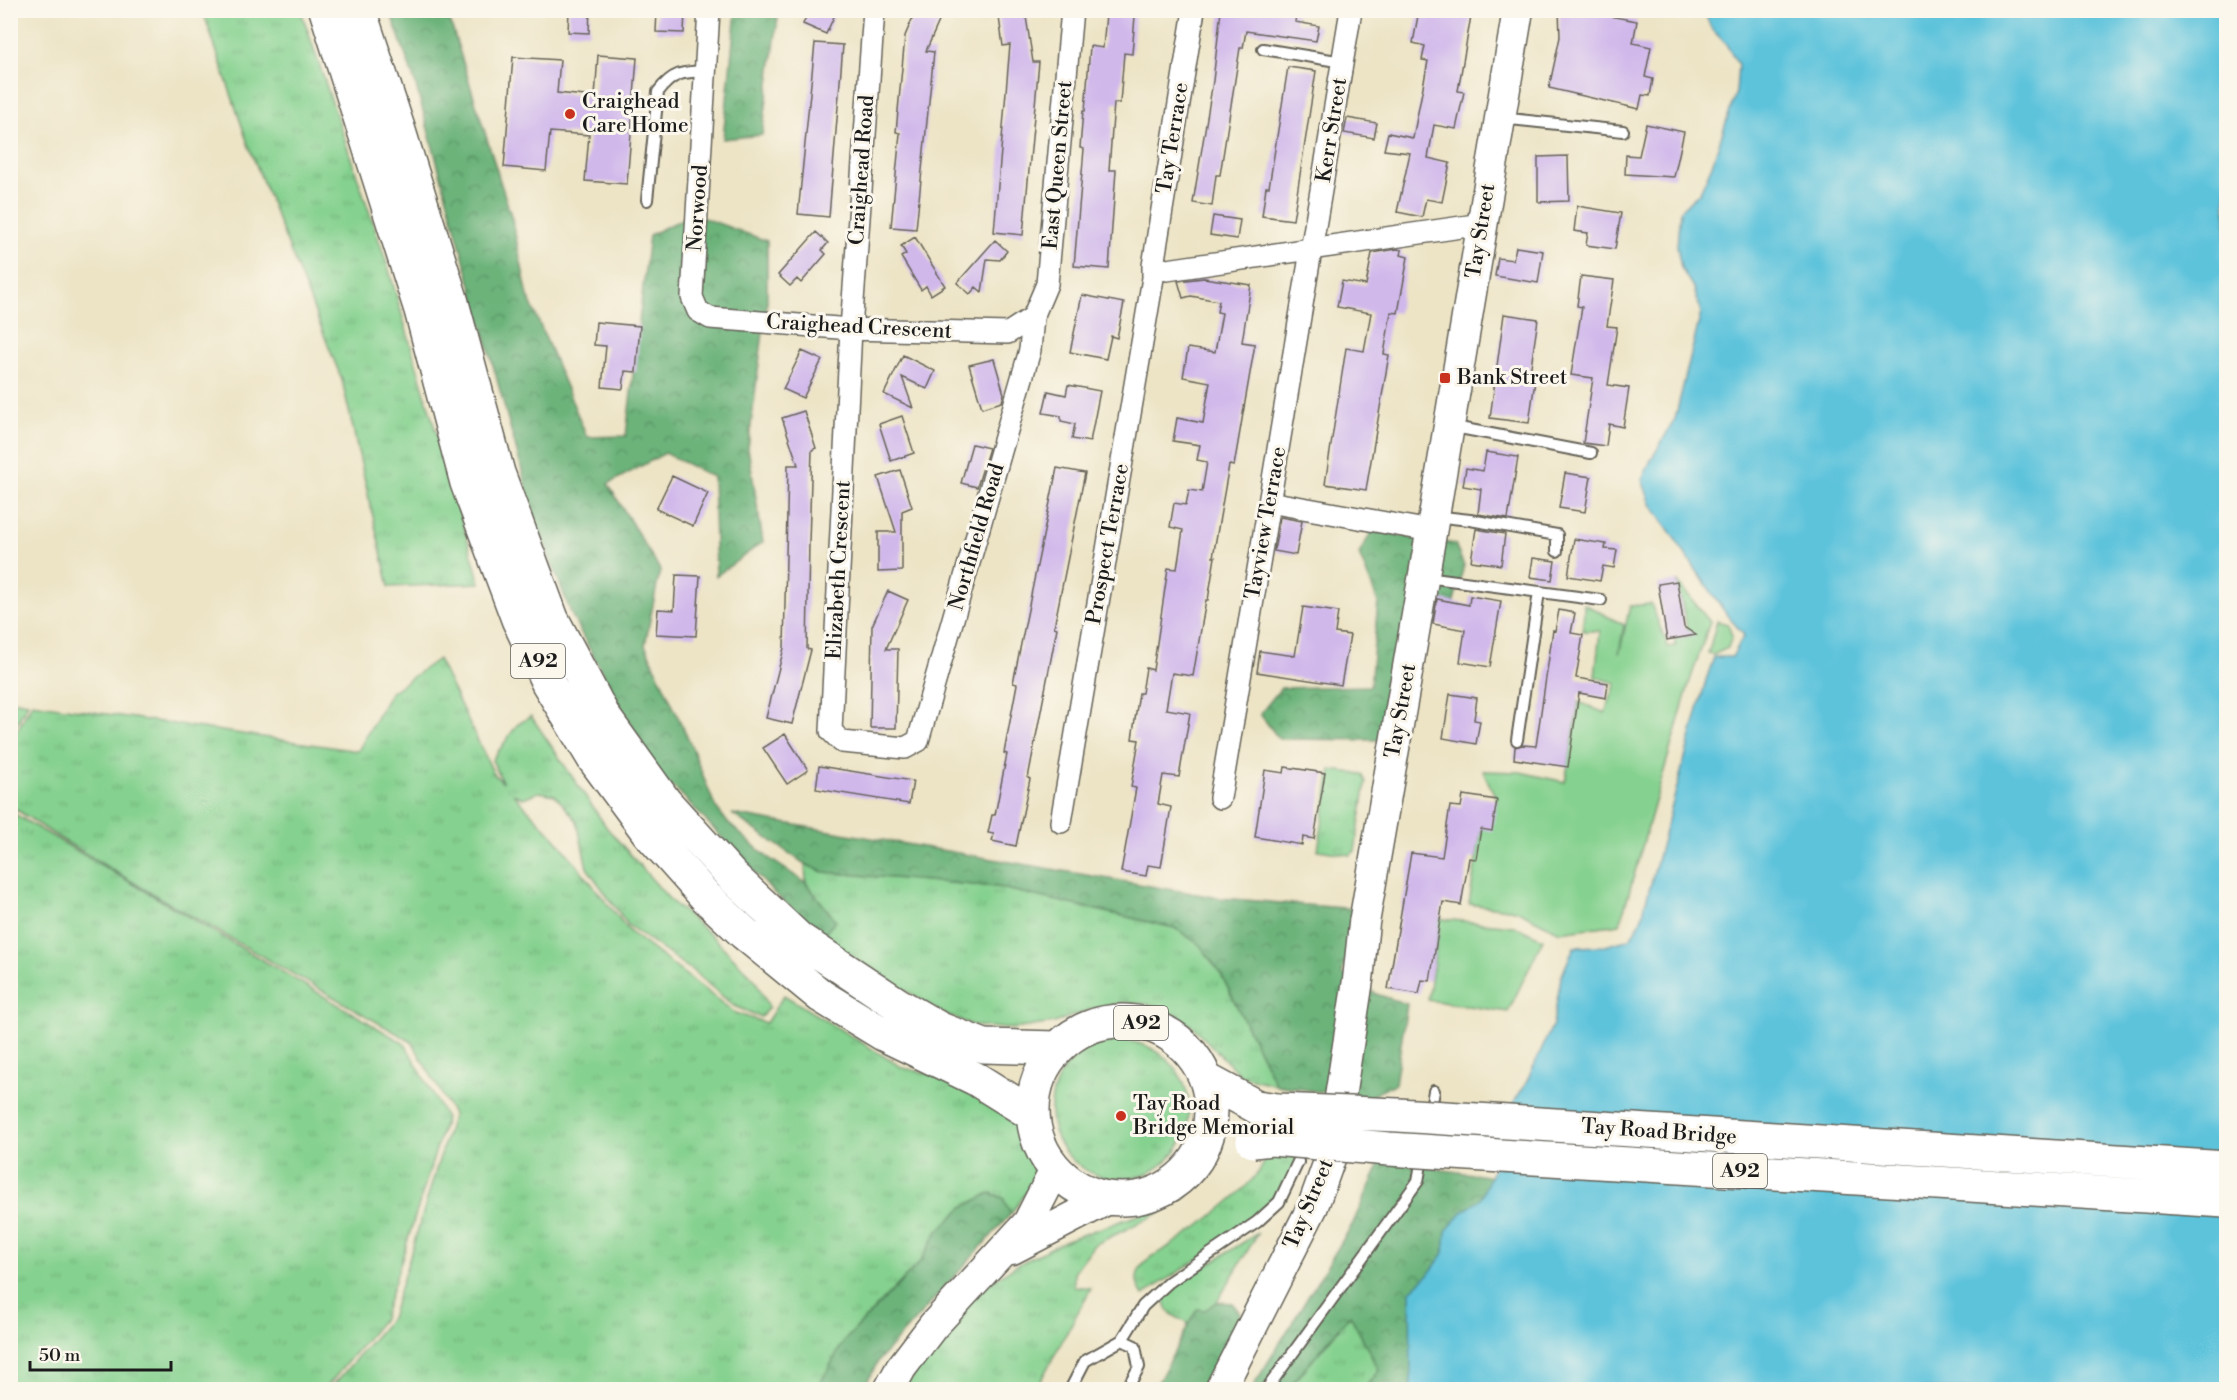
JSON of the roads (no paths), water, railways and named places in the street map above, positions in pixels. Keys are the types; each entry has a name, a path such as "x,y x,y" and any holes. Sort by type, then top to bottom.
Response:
{"highway":[{"name":"A92","path":"326,10 421,310 467,483 523,630 548,683 594,759 648,832 706,897 744,933 821,996 883,1034 976,1079 1032,1114"},
{"name":"A92","path":"359,10 451,298 498,473 552,619 604,717 665,802 732,876 799,939 897,1004 940,1029 984,1046 1058,1048"},
{"name":"A92","path":"1116,1021 1144,1023 1174,1038 1193,1055 1207,1080 1211,1102 1211,1124 1205,1144 1193,1165 1166,1188 1144,1197 1108,1199 1073,1186 1055,1170 1035,1134 1032,1114 1034,1092 1043,1068 1058,1048 1085,1029 1116,1021"},
{"name":"Tay Road Bridge","path":"1207,1080 1257,1107 1278,1110 1398,1115 2226,1168"},
{"name":"Tay Road Bridge","path":"1205,1144 1272,1139 1389,1149 2226,1201"}],"main road":[{"name":"Tay Street","path":"1220,1389 1313,1206 1331,1156 1358,980 1364,922 1518,10"},
{"path":"889,1389 901,1368 933,1326 1028,1223 1055,1170"},
{"path":"999,1256 1108,1199"}],"street":[{"name":"Norwood","path":"692,297 710,10"},
{"name":"Craighead Road","path":"851,329 874,10"},
{"name":"East Queen Street","path":"1033,317 1047,284 1072,10"},
{"name":"Tay Terrace","path":"1153,266 1194,10"},
{"name":"Kerr Street","path":"1312,249 1351,10"},
{"path":"1153,266 1167,270 1482,224"},
{"name":"Tayview Terrace","path":"1220,798 1312,249"},
{"name":"Prospect Terrace","path":"1061,822 1153,278 1153,266"},
{"name":"Craighead Crescent","path":"692,297 698,311 710,318 851,329 1008,333 1033,317"},
{"name":"Northfield Road","path":"905,748 918,741 1030,350 1033,317"},
{"name":"Elizabeth Crescent","path":"851,329 831,731 842,742 905,748"},
{"path":"1269,502 1433,524"}],"lane":[{"path":"1263,50 1343,62"},
{"path":"647,200 658,92 674,75 707,71"},
{"path":"1499,118 1623,131"},
{"path":"1449,426 1591,453"},
{"path":"1433,524 1470,520 1557,535 1557,551"},
{"path":"1424,576 1601,600"},
{"path":"1517,740 1539,592"},
{"path":"1266,1389 1418,1181 1434,1090"},
{"path":"1070,1389 1085,1361 1122,1340 1143,1306 1169,1282 1257,1222 1279,1202 1298,1162"},
{"path":"1122,1340 1135,1346 1139,1367 1126,1389"}],"water":[{"path":"1704,11 2226,11 2226,1389 1411,1389 1410,1291 1428,1275 1444,1253 1446,1231 1462,1212 1480,1200 1496,1163 1506,1115 1526,1083 1553,1024 1561,977 1574,947 1605,946 1630,939 1641,920 1714,657 1732,657 1744,635 1727,615 1651,504 1642,480 1675,419 1701,313 1694,289 1681,268 1677,246 1680,211 1700,192 1712,165 1736,92 1738,65 1726,44 1711,28"}],"place":[{"name":"Craighead Care Home","path":"570,114"},
{"name":"Bank Street","path":"1445,378"},
{"name":"Tay Road Bridge Memorial","path":"1121,1116"}]}
